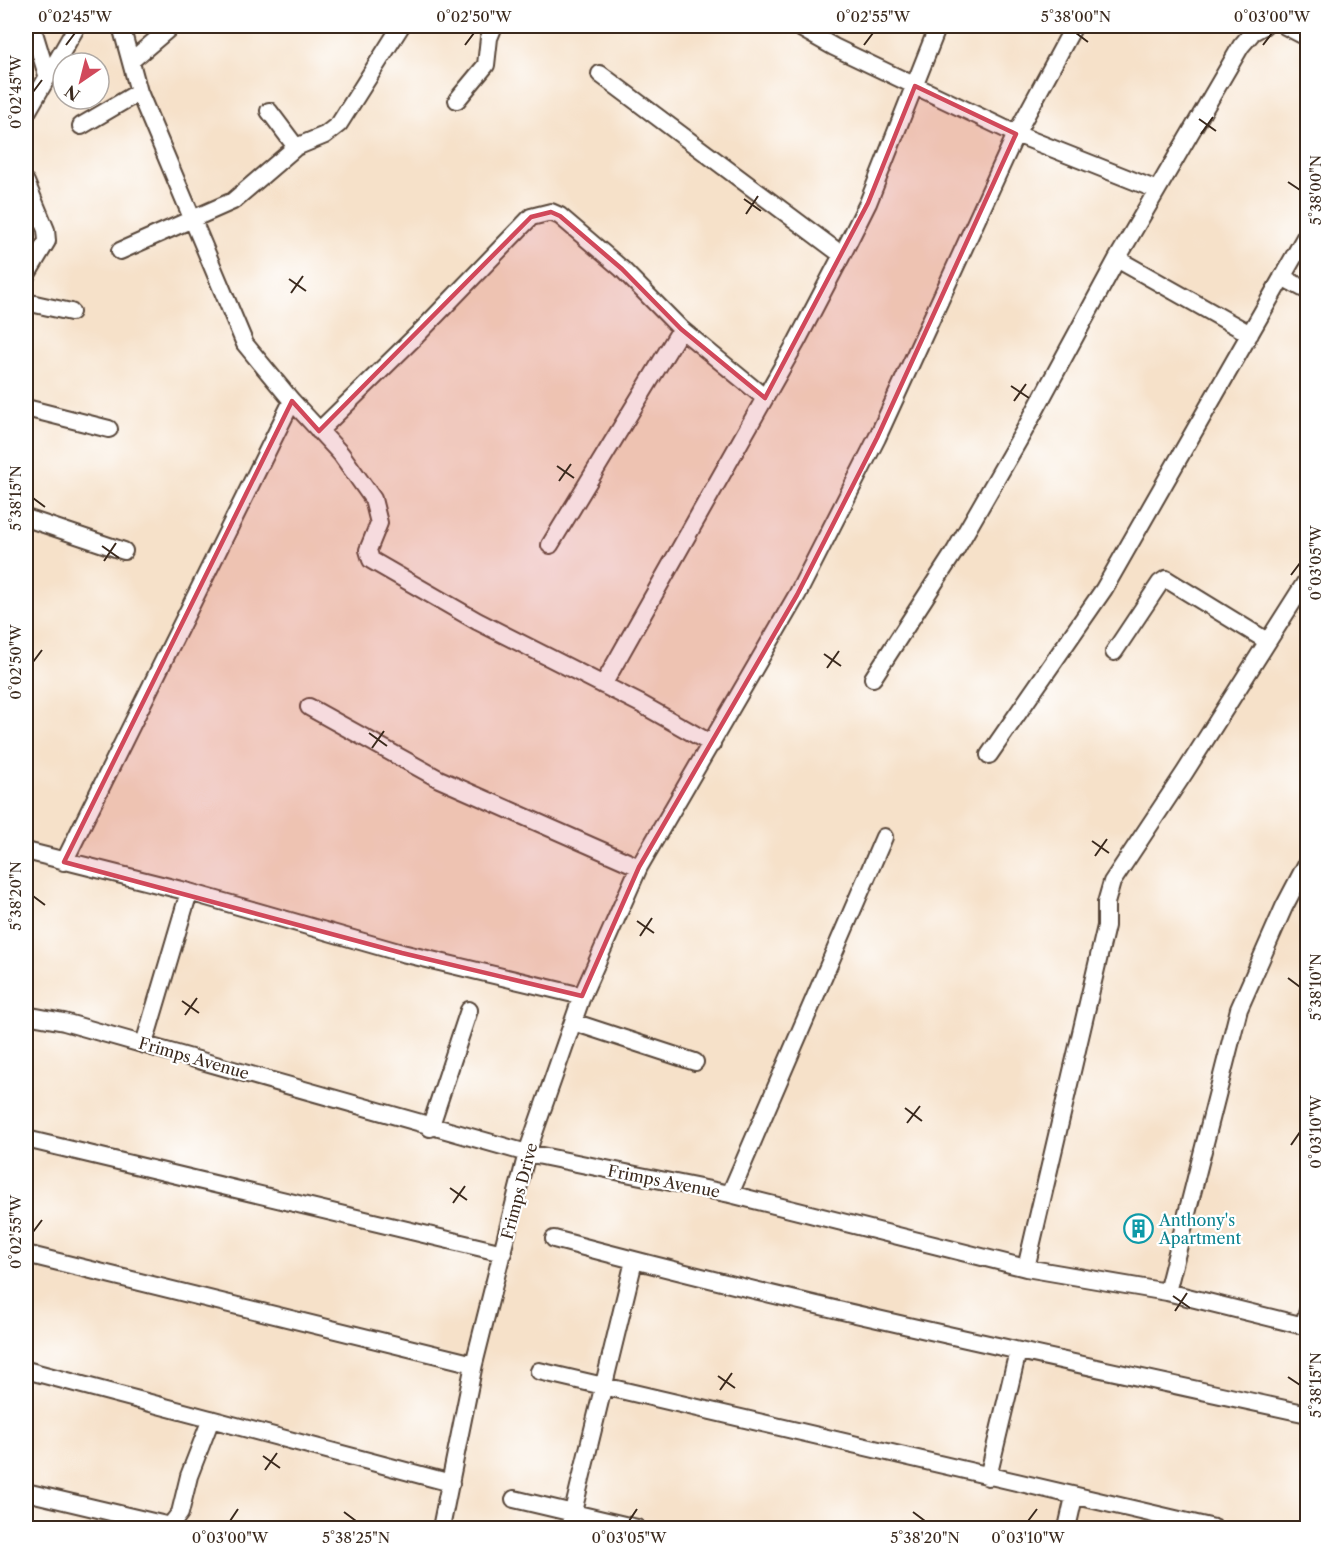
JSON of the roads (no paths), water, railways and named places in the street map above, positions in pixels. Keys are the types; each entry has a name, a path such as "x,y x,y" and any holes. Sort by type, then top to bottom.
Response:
{"street":[{"path":"32,26 47,75"},
{"path":"26,114 77,26"},
{"path":"121,26 140,92 245,344 361,480 377,508 379,523 368,550 374,563 477,621 711,744"},
{"path":"131,61 172,26"},
{"path":"120,251 233,201 296,147 325,135 339,124 401,26"},
{"path":"457,100 486,64 489,38 494,26"},
{"path":"797,26 834,47 1016,134 1157,190"},
{"path":"603,686 765,398 842,255 868,203 938,26"},
{"name":"Frimps Drive","path":"441,1528 474,1364 527,1153 582,996 639,867 797,595 877,438 1016,134 1074,26"},
{"path":"873,678 955,551 1024,431 1117,259 1241,46 1253,32 1264,26"},
{"path":"1285,26 1308,38"},
{"path":"600,74 842,255"},
{"path":"81,126 140,92"},
{"path":"269,111 296,147"},
{"path":"26,182 46,230 47,241 26,276"},
{"path":"319,431 417,335 531,217 551,212 560,216 622,269 681,329 765,398"},
{"path":"989,754 1104,589 1308,232"},
{"path":"1117,259 1250,334"},
{"path":"1282,278 1308,291"},
{"path":"26,302 71,312"},
{"path":"550,545 681,329"},
{"path":"64,861 292,401"},
{"path":"26,408 110,429"},
{"path":"26,518 124,551"},
{"path":"1026,1268 1106,926 1106,903 1112,882 1308,578"},
{"path":"1114,652 1160,583 1166,579 1267,641"},
{"path":"309,706 439,779 639,867"},
{"path":"730,1194 884,837"},
{"path":"26,851 189,892 402,953 582,996"},
{"path":"1167,1292 1239,1009 1284,907 1308,861"},
{"path":"144,1044 189,892"},
{"path":"430,1128 470,1010"},
{"name":"Frimps Avenue","path":"26,1015 144,1044 430,1128 527,1153 730,1194 1026,1268 1167,1292 1306,1322"},
{"path":"573,1022 695,1062"},
{"path":"26,1138 503,1253"},
{"path":"555,1239 634,1261 1018,1351 1308,1413"},
{"path":"26,1254 474,1364"},
{"path":"571,1521 634,1261"},
{"path":"988,1477 1018,1351"},
{"path":"26,1370 451,1482"},
{"path":"539,1371 604,1384 988,1477 1214,1528"},
{"path":"26,1492 170,1526 180,1513 189,1476 211,1419"},
{"path":"1067,1528 1074,1497"},
{"path":"514,1499 571,1521 637,1528"}],"place":[{"name":"Anthony's Apartment","path":"1138,1229"}]}
